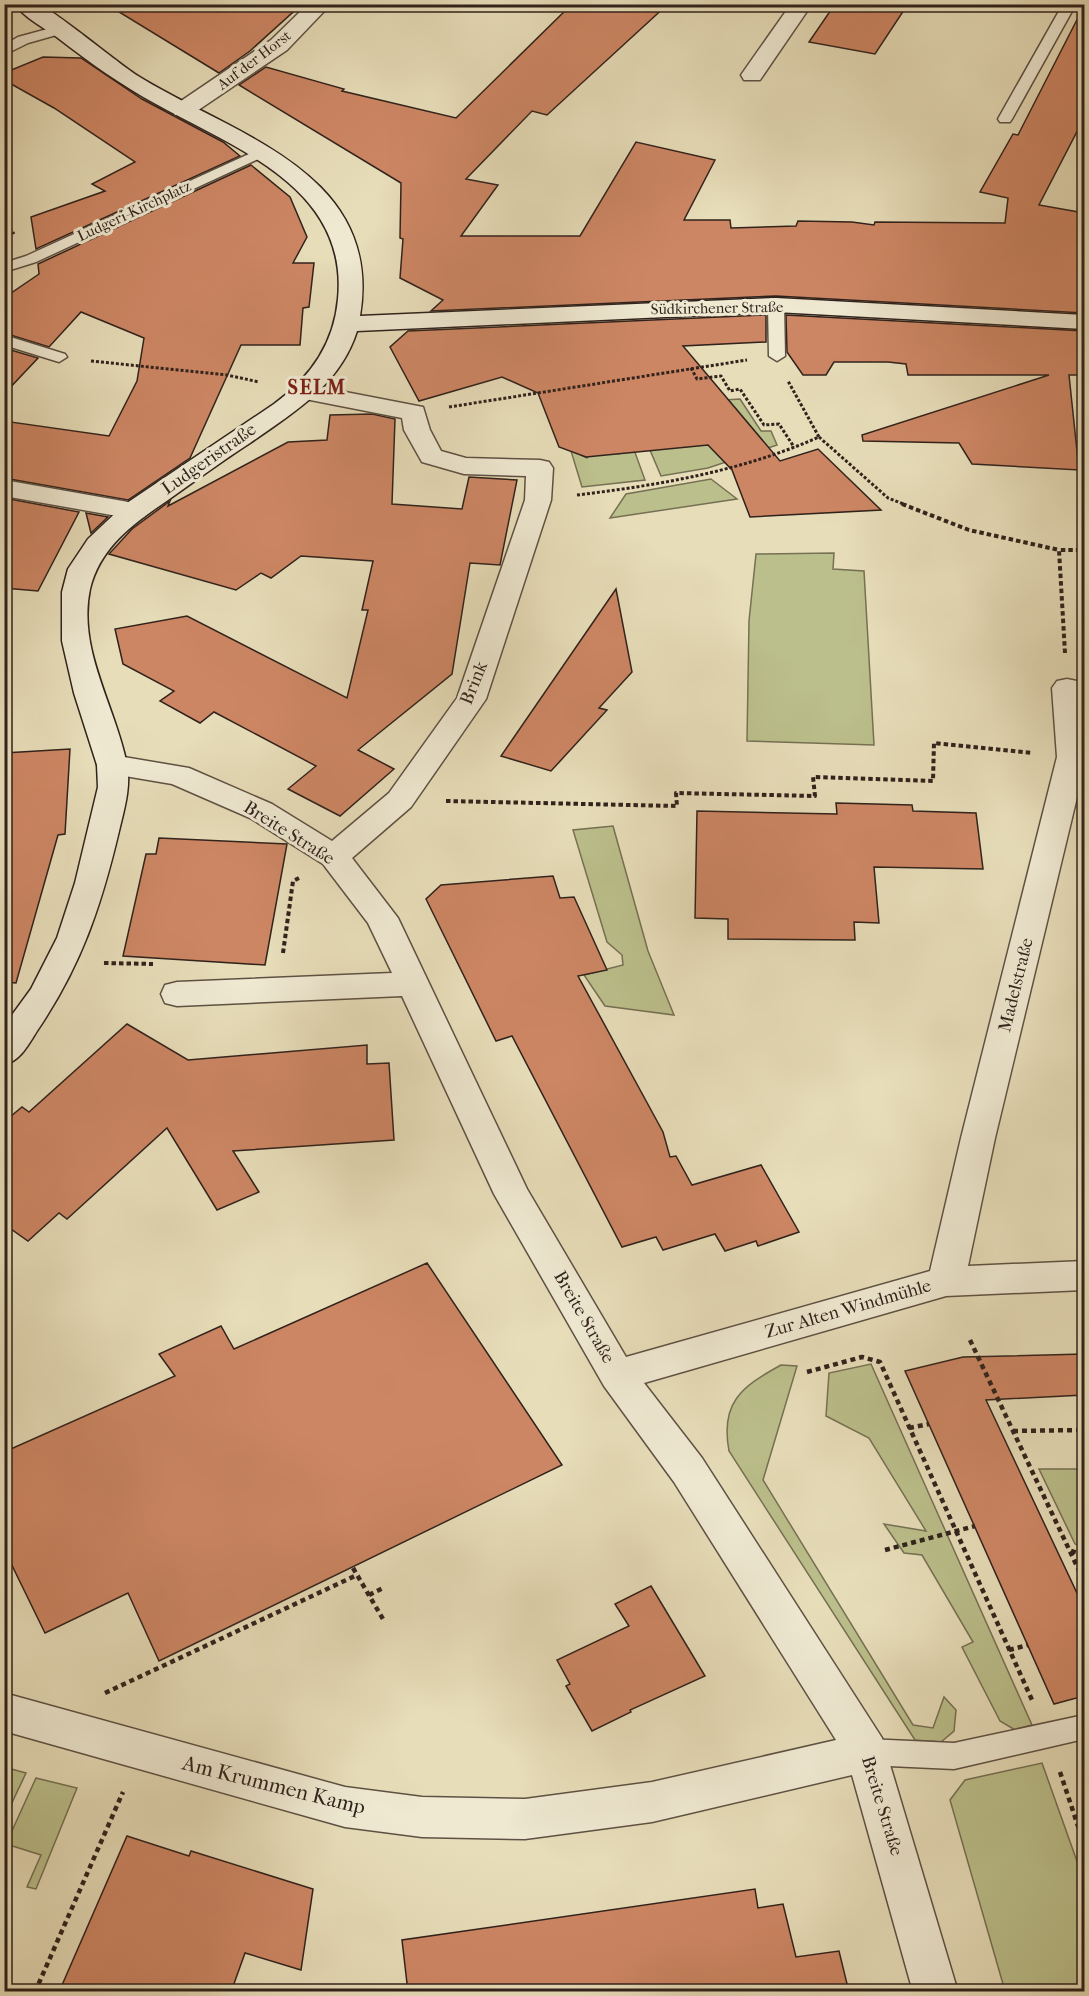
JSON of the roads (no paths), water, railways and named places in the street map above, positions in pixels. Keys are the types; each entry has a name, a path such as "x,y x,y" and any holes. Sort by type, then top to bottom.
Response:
{"street":[{"name":"Ludgeristraße","path":"4,1053 44,995 73,938 91,883 113,787 112,765 73,630 73,600 83,568 108,535 134,511 304,392 341,345 349,324 352,275 345,241 331,212 312,190 262,152 132,81 25,4"},
{"name":"Auf der Horst","path":"183,110 279,45 321,4"},
{"path":"752,75 802,4"},
{"name":"Südkirchener Straße","path":"349,324 776,305 1084,322"},
{"name":"Brink","path":"304,392 414,413 417,430 431,456 464,466 540,468 538,500 471,699 400,800 334,856"},
{"path":"4,488 134,511"},
{"name":"Madelstraße","path":"946,1281 978,1138 1072,757 1067,688"},
{"name":"Breite Straße","path":"112,765 178,775 261,811 334,856 382,918 512,1194 617,1375 688,1470 867,1752 936,1992"},
{"path":"177,994 413,984"},
{"name":"Zur Alten Windmühle","path":"617,1375 946,1281 1084,1276"},
{"name":"Am Krummen Kamp","path":"4,1712 345,1807 422,1817 525,1819 652,1802 867,1752"}],"lane":[{"path":"1005,119 1070,4"},
{"path":"4,51 23,40 62,29"},
{"name":"Ludgeri-Kirchplatz","path":"4,268 31,259 262,152"},
{"path":"776,305 777,356"},
{"path":"4,340 59,357"},
{"path":"867,1752 954,1756 1084,1727"}],"district":[{"name":"SELM","path":"317,387"}]}
